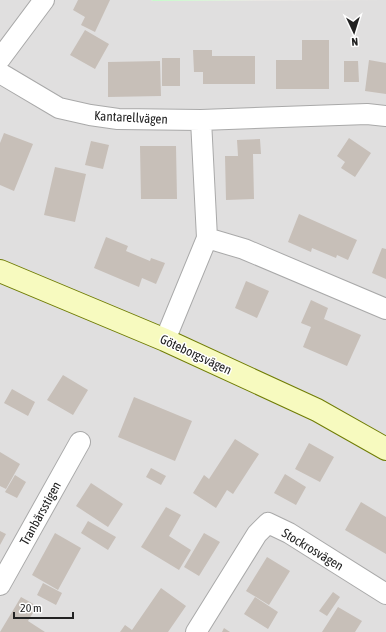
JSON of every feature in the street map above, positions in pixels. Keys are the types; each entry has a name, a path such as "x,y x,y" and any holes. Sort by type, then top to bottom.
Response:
{"street":[{"path":"0,59 44,0"},
{"name":"Kantarellvägen","path":"0,73 59,108 118,119 201,120 367,114 386,116"},
{"path":"165,340 207,238 201,120"},
{"path":"207,238 244,249 386,309"},
{"name":"Göteborgsvägen","path":"0,271 165,340 317,410 386,449"},
{"name":"Tranbärsstigen","path":"0,585 80,442"},
{"name":"Stockrosvägen","path":"196,632 257,534 268,524 289,533 386,594"}],"shaded area":[{"path":"0,0 386,0 386,632 0,632"}],"green space":[{"path":"151,0 260,0 153,1"}],"building":[{"path":"78,0 110,0 95,32 81,25 85,17 73,10"},
{"path":"85,30 109,44 95,69 70,55"},
{"path":"302,40 329,40 329,89 276,89 276,60 302,60"},
{"path":"193,50 212,50 212,56 255,56 255,84 203,84 203,72 194,72"},
{"path":"162,58 180,58 180,86 162,86"},
{"path":"369,60 386,63 386,94 365,91"},
{"path":"160,61 161,96 108,97 108,62"},
{"path":"344,61 358,61 359,82 344,82"},
{"path":"4,133 33,144 14,191 0,185 0,143"},
{"path":"349,138 371,153 355,177 341,168 345,162 337,156"},
{"path":"260,139 261,154 253,154 254,199 226,200 225,156 238,156 237,140"},
{"path":"91,141 109,145 103,169 85,165"},
{"path":"140,146 176,146 177,199 141,199"},
{"path":"55,167 86,174 75,222 44,215"},
{"path":"299,214 357,240 348,260 337,255 336,258 312,248 311,252 288,242"},
{"path":"106,237 128,246 126,251 150,261 151,258 165,263 156,284 142,278 139,287 94,268"},
{"path":"382,248 386,249 386,279 372,273"},
{"path":"246,281 269,291 257,318 235,308"},
{"path":"311,300 328,308 324,319 361,335 347,366 303,347 311,327 301,323"},
{"path":"63,375 88,390 73,415 47,400"},
{"path":"12,389 35,402 28,416 4,403"},
{"path":"134,397 192,421 175,461 118,437"},
{"path":"235,439 259,454 233,494 227,490 216,508 193,493 204,475 209,479"},
{"path":"309,443 334,457 320,482 295,469"},
{"path":"0,452 20,464 6,489 0,486"},
{"path":"151,468 166,476 161,485 146,477"},
{"path":"285,474 306,487 296,505 274,493"},
{"path":"15,475 26,482 17,498 5,492"},
{"path":"91,483 123,504 108,527 76,506"},
{"path":"361,502 386,517 386,554 345,530"},
{"path":"166,507 181,515 169,536 191,550 179,570 141,547"},
{"path":"88,521 116,537 108,550 81,533"},
{"path":"0,531 6,534 0,545"},
{"path":"55,533 81,548 58,590 32,575"},
{"path":"204,533 220,542 199,576 184,567"},
{"path":"267,557 290,571 269,605 246,591"},
{"path":"43,583 62,593 56,605 37,595"},
{"path":"161,588 186,606 168,632 120,632 125,625 132,630"},
{"path":"333,592 340,597 327,616 319,611"},
{"path":"21,597 37,606 28,621 45,632 0,632"},
{"path":"255,597 278,612 268,629 244,614"},
{"path":"338,607 362,621 355,632 322,632"},
{"path":"224,628 230,632 222,632"}]}
